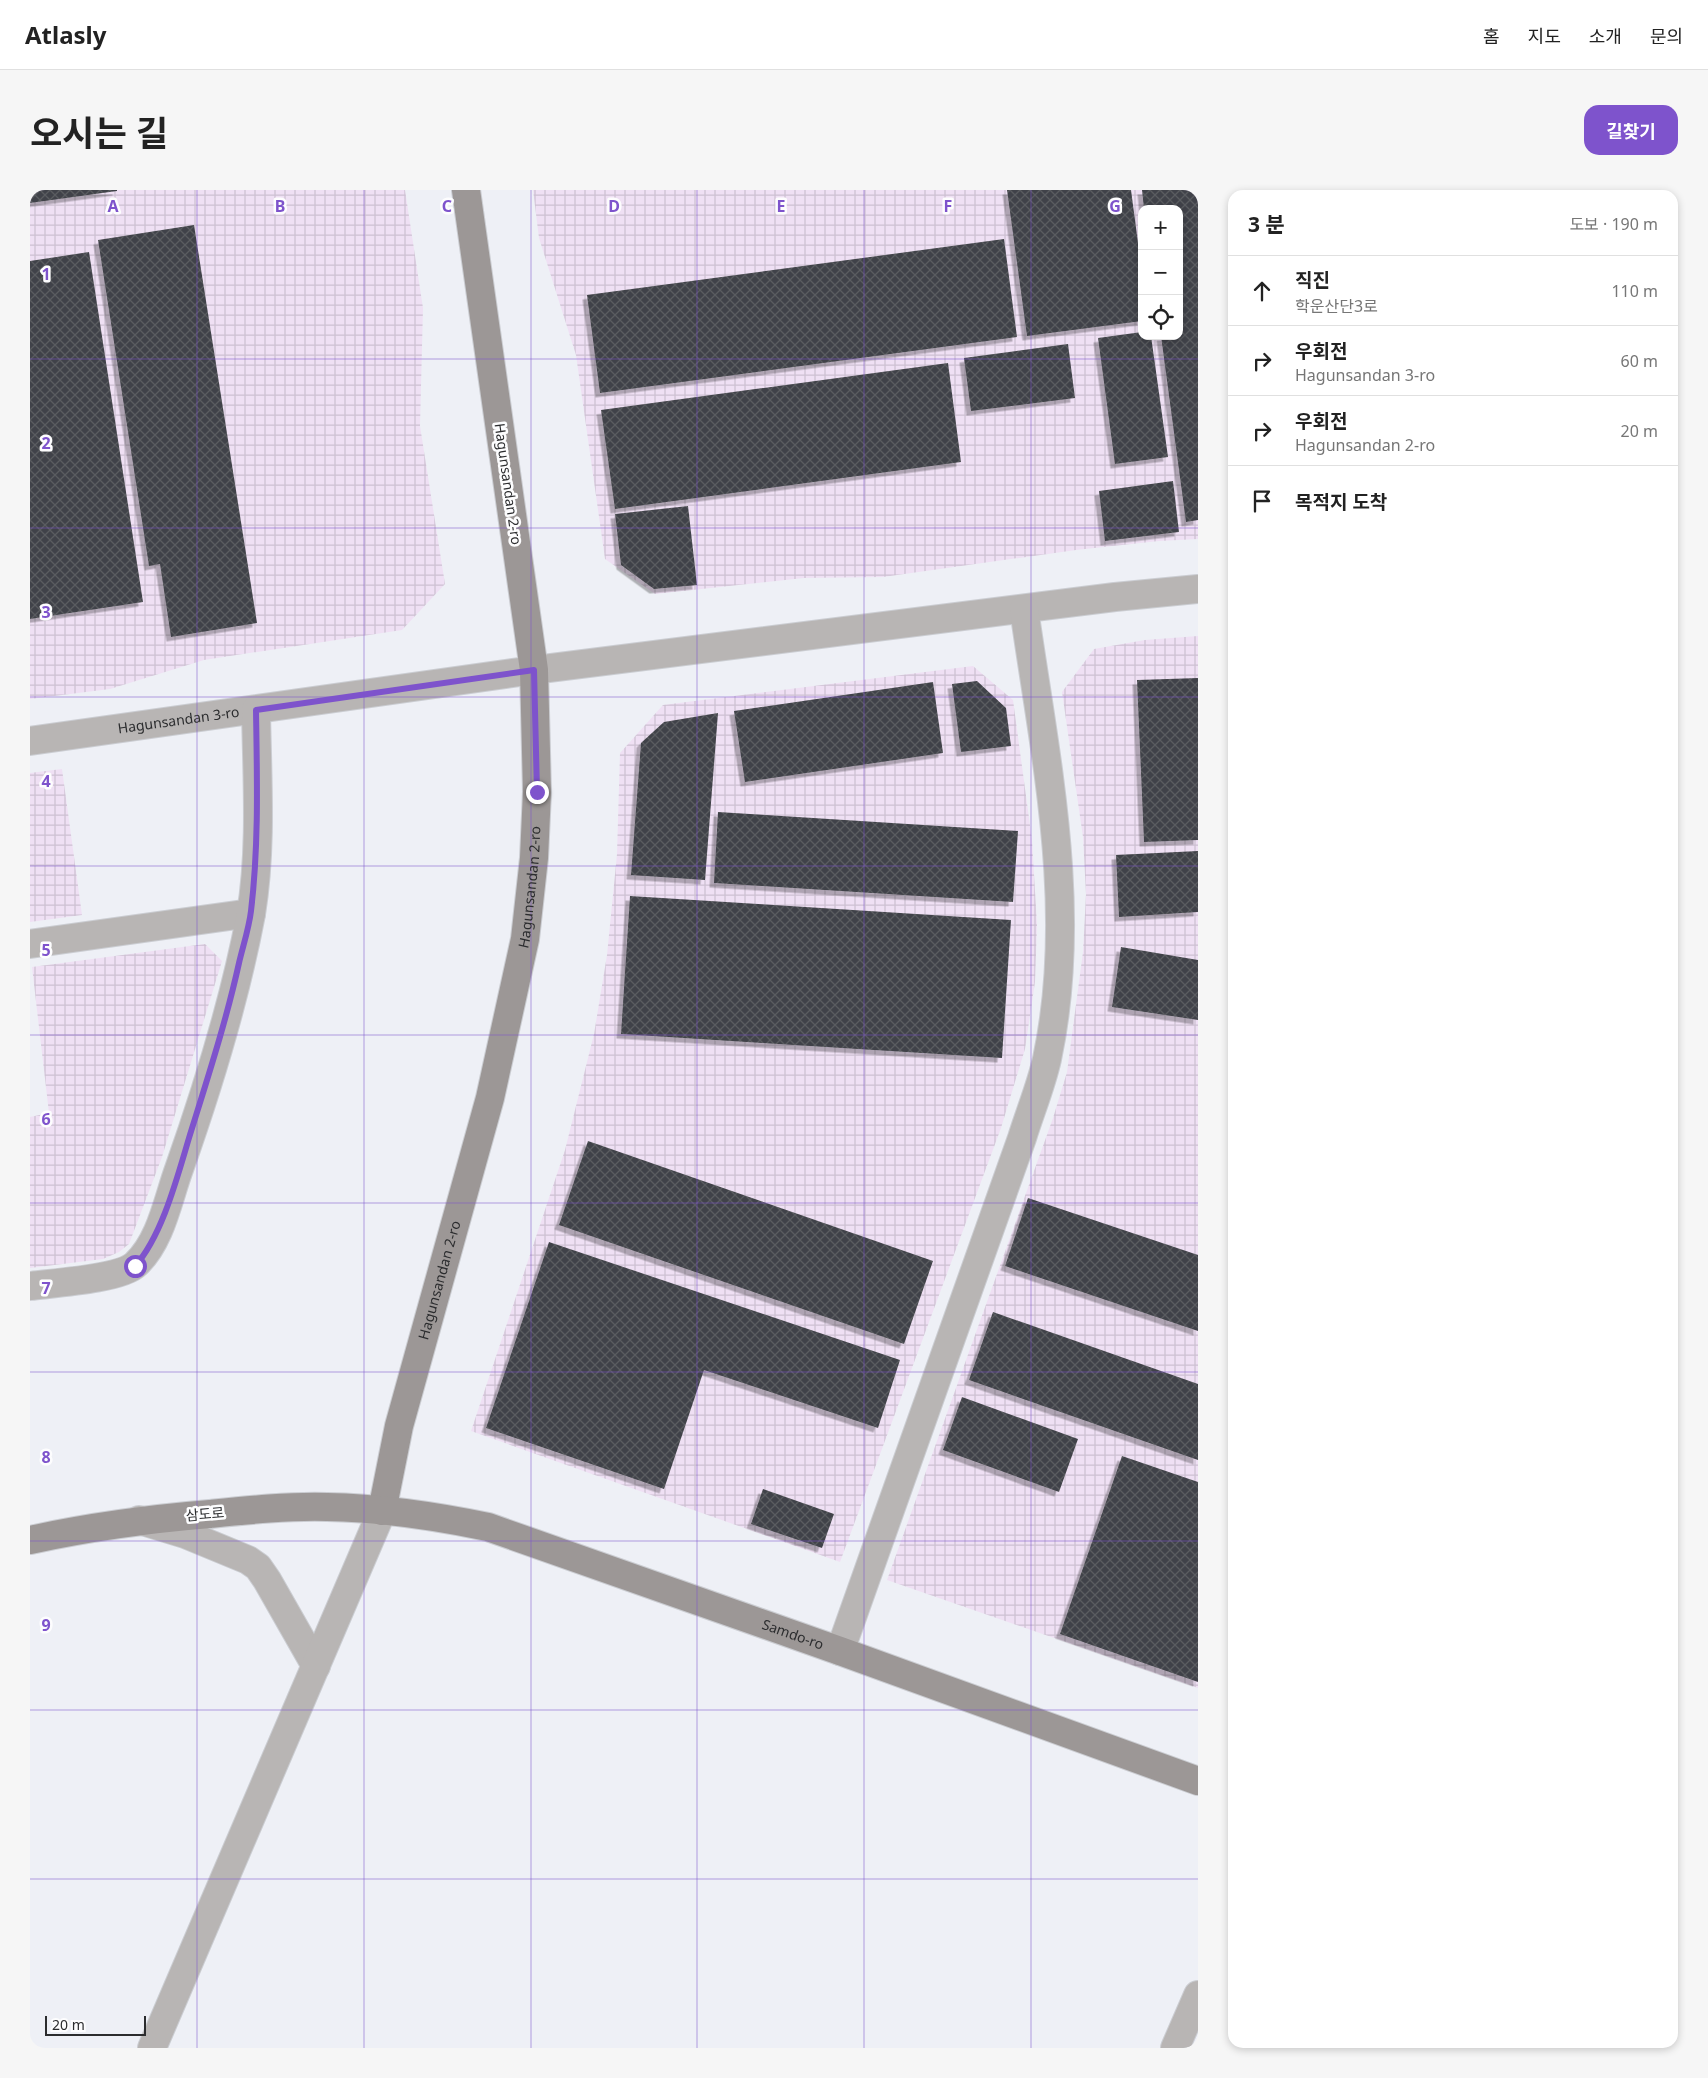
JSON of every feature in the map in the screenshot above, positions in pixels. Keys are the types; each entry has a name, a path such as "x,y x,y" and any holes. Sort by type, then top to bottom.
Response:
{"street":[{"name":"Hagunsandan 2-ro","path":"382,1511 399,1426 490,1098 525,939 534,858 537,792 534,670 466,190"},
{"name":"Hagunsandan 3-ro","path":"30,741 534,670 1198,589"},
{"path":"840,1651 1022,1138 1047,1060 1056,999 1061,888 1057,841 1024,609"},
{"path":"30,1286 118,1274 135,1266 147,1253 158,1228 184,1156 227,1016 251,913 256,866 258,800 256,710"},
{"path":"30,944 251,913"},
{"name":"삼도로","path":"30,1540 75,1530 139,1520 280,1507 328,1507 382,1511"},
{"path":"152,2048 382,1511"},
{"name":"Samdo-ro","path":"382,1511 430,1515 488,1527 840,1651 1198,1781"},
{"path":"139,1520 184,1534 248,1560 258,1567 268,1580 316,1666"},
{"path":"1175,2048 1198,1996"}],"shaded area":[{"path":"30,190 405,190 423,308 420,426 445,584 402,630 204,660 110,689 30,699"},
{"path":"533,190 1198,190 1198,539 1159,541 1076,550 883,577 804,578 655,594 605,559 576,355 539,238"},
{"path":"1198,636 1198,1688 887,1580 1053,1118 1067,1072 1083,952 1086,894 1083,837 1062,692 1094,649 1145,640"},
{"path":"973,666 1013,700 1032,840 1037,925 1035,982 1025,1049 1001,1128 840,1562 471,1431 565,1150 594,1034 607,955 617,854 620,753 663,705"},
{"path":"62,769 82,915 30,922 30,773"},
{"path":"205,944 222,961 162,1157 129,1244 119,1252 103,1259 30,1268 30,1117 49,1113 32,967"}],"building":[{"path":"30,190 117,190 117,191 30,203"},
{"path":"1007,190 1131,190 1138,243 1138,322 1027,336"},
{"path":"1142,190 1198,190 1198,520 1186,522 1162,340 1183,340 1183,205 1144,205"},
{"path":"194,225 257,623 171,637 160,564 149,566 98,240"},
{"path":"1004,239 1017,337 600,393 587,295"},
{"path":"89,252 143,602 30,619 30,261"},
{"path":"1138,333 1138,340 1152,340 1168,457 1115,464 1098,338"},
{"path":"1068,344 1075,398 971,411 964,358"},
{"path":"948,363 961,462 615,509 601,410"},
{"path":"1173,481 1179,532 1105,541 1099,491"},
{"path":"688,506 697,585 654,589 621,565 615,514"},
{"path":"1198,678 1198,840 1144,842 1137,680"},
{"path":"977,681 1006,708 1011,746 961,752 952,684"},
{"path":"933,682 943,753 745,782 734,711"},
{"path":"718,713 705,880 631,875 641,743 664,722"},
{"path":"718,812 1018,831 1013,902 714,883"},
{"path":"1198,851 1198,912 1119,917 1116,855"},
{"path":"630,896 1011,920 1002,1058 621,1034"},
{"path":"1121,947 1198,960 1198,1020 1112,1007"},
{"path":"588,1141 933,1261 904,1344 559,1225"},
{"path":"1028,1198 1198,1255 1198,1331 1005,1266"},
{"path":"549,1242 900,1360 878,1428 704,1370 664,1489 486,1428"},
{"path":"993,1312 1198,1384 1198,1460 969,1380"},
{"path":"962,1397 1078,1439 1059,1492 943,1450"},
{"path":"1122,1456 1198,1482 1198,1682 1060,1634"},
{"path":"763,1489 834,1514 822,1548 751,1524"}],"route":[{"path":"135,1266 147,1253 184,1156 227,1016 251,913 256,866 258,800 256,710 534,670 537,792"}]}
